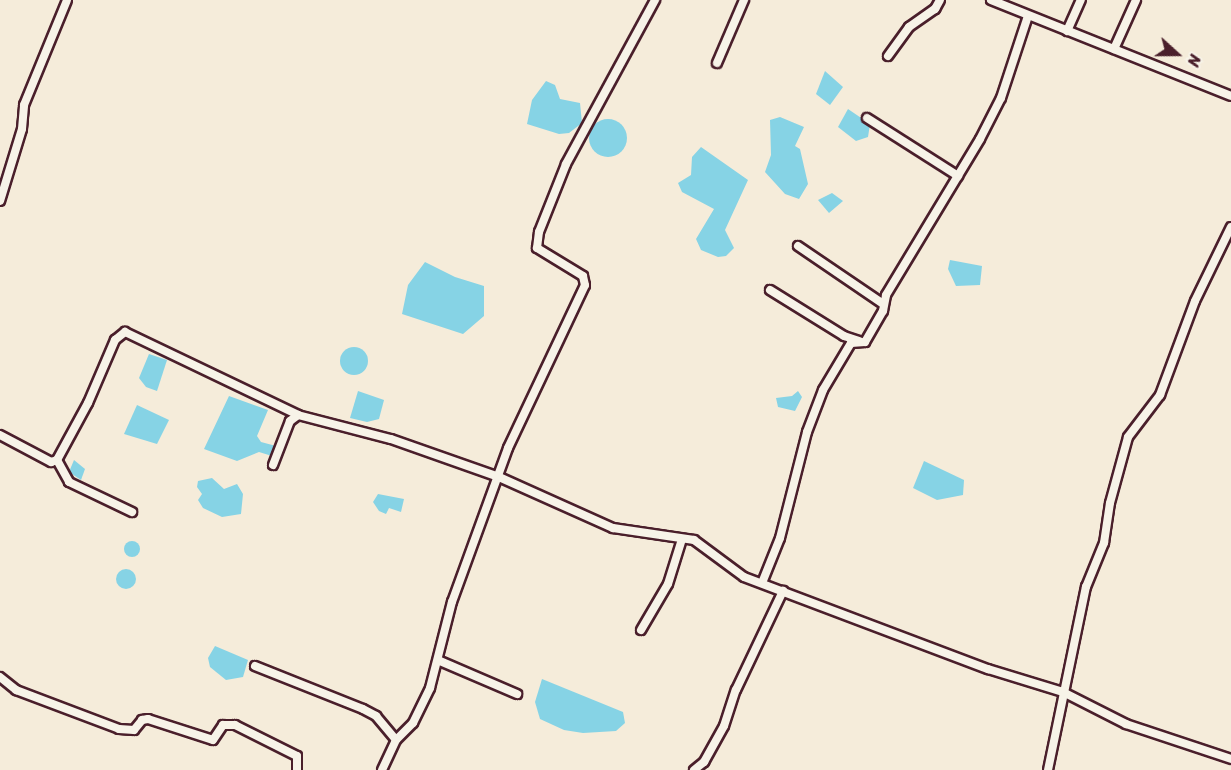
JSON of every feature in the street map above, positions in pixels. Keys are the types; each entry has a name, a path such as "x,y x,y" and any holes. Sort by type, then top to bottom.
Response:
{"street":[{"path":"0,201 22,129 24,105 67,0"},
{"path":"382,770 396,740 413,723 440,661 452,602 508,448 585,285 583,276 537,248 538,232 566,164 655,0"},
{"path":"717,63 744,0"},
{"path":"888,56 909,27 935,9 940,0"},
{"path":"991,0 1231,96"},
{"path":"1067,31 1081,0"},
{"path":"1114,49 1136,0"},
{"path":"882,303 958,176 1001,98 1028,16"},
{"path":"867,118 958,176"},
{"path":"1047,770 1086,587 1104,543 1128,437 1160,395 1196,301 1231,227"},
{"path":"798,246 882,303 884,311 865,342"},
{"path":"770,290 844,336 865,342"},
{"path":"0,435 51,462 57,460 88,403 115,340 125,332 298,415 391,439 499,477 612,528 694,540 726,567 762,583 988,669 1063,692 1126,724 1231,759"},
{"path":"762,583 780,537 807,432 823,390 851,343 865,342"},
{"path":"273,465 290,421 298,415"},
{"path":"57,460 69,482 132,512"},
{"path":"641,630 668,584 682,539"},
{"path":"694,770 704,762 724,726 736,690 783,591"},
{"path":"440,661 517,694"},
{"path":"255,666 376,716 396,740"},
{"path":"0,677 16,690 119,729 134,730 142,720 148,719 213,740 223,725 235,725 297,756 297,770"}],"water":[{"path":"825,71 843,87 830,105 816,94"},
{"path":"546,81 555,85 560,99 580,103 582,123 569,133 559,134 527,124 532,100"},
{"path":"848,109 870,124 868,137 856,141 838,127"},
{"path":"780,117 804,127 795,146 800,149 808,184 799,199 785,194 765,172 771,155 770,120"},
{"path":"608,119 621,125 627,138 621,151 608,157 595,151 589,138 595,125"},
{"path":"701,147 748,180 725,230 734,248 726,256 718,257 701,250 696,239 714,209 682,192 678,183 691,175 692,157"},
{"path":"832,193 843,201 829,213 818,200"},
{"path":"950,260 982,266 980,285 956,286 948,269"},
{"path":"425,262 455,277 484,286 484,316 463,334 402,314 408,285"},
{"path":"354,347 364,351 368,361 364,371 354,375 344,371 340,361 344,351"},
{"path":"149,354 167,360 157,391 146,387 139,378"},
{"path":"358,391 384,400 379,419 367,422 350,418"},
{"path":"798,391 802,397 795,411 778,407 776,398 792,396"},
{"path":"229,396 268,410 257,436 261,442 276,446 272,456 259,452 237,461 204,449"},
{"path":"137,405 169,420 157,444 124,434"},
{"path":"74,460 85,469 81,480 69,472"},
{"path":"924,461 964,480 963,495 937,500 913,488"},
{"path":"212,478 224,489 237,484 243,494 241,514 222,517 203,508 198,500 202,494 197,487 198,481"},
{"path":"378,494 404,499 401,512 389,508 386,514 379,511 373,502"},
{"path":"129,541 135,541 140,549 138,555 129,557 124,552 124,546"},
{"path":"126,569 133,572 136,579 133,586 126,589 119,586 116,579 119,572"},
{"path":"215,646 248,660 243,677 226,680 210,667 208,658"},
{"path":"542,679 623,712 625,723 616,731 583,733 564,730 540,719 535,702"}]}
